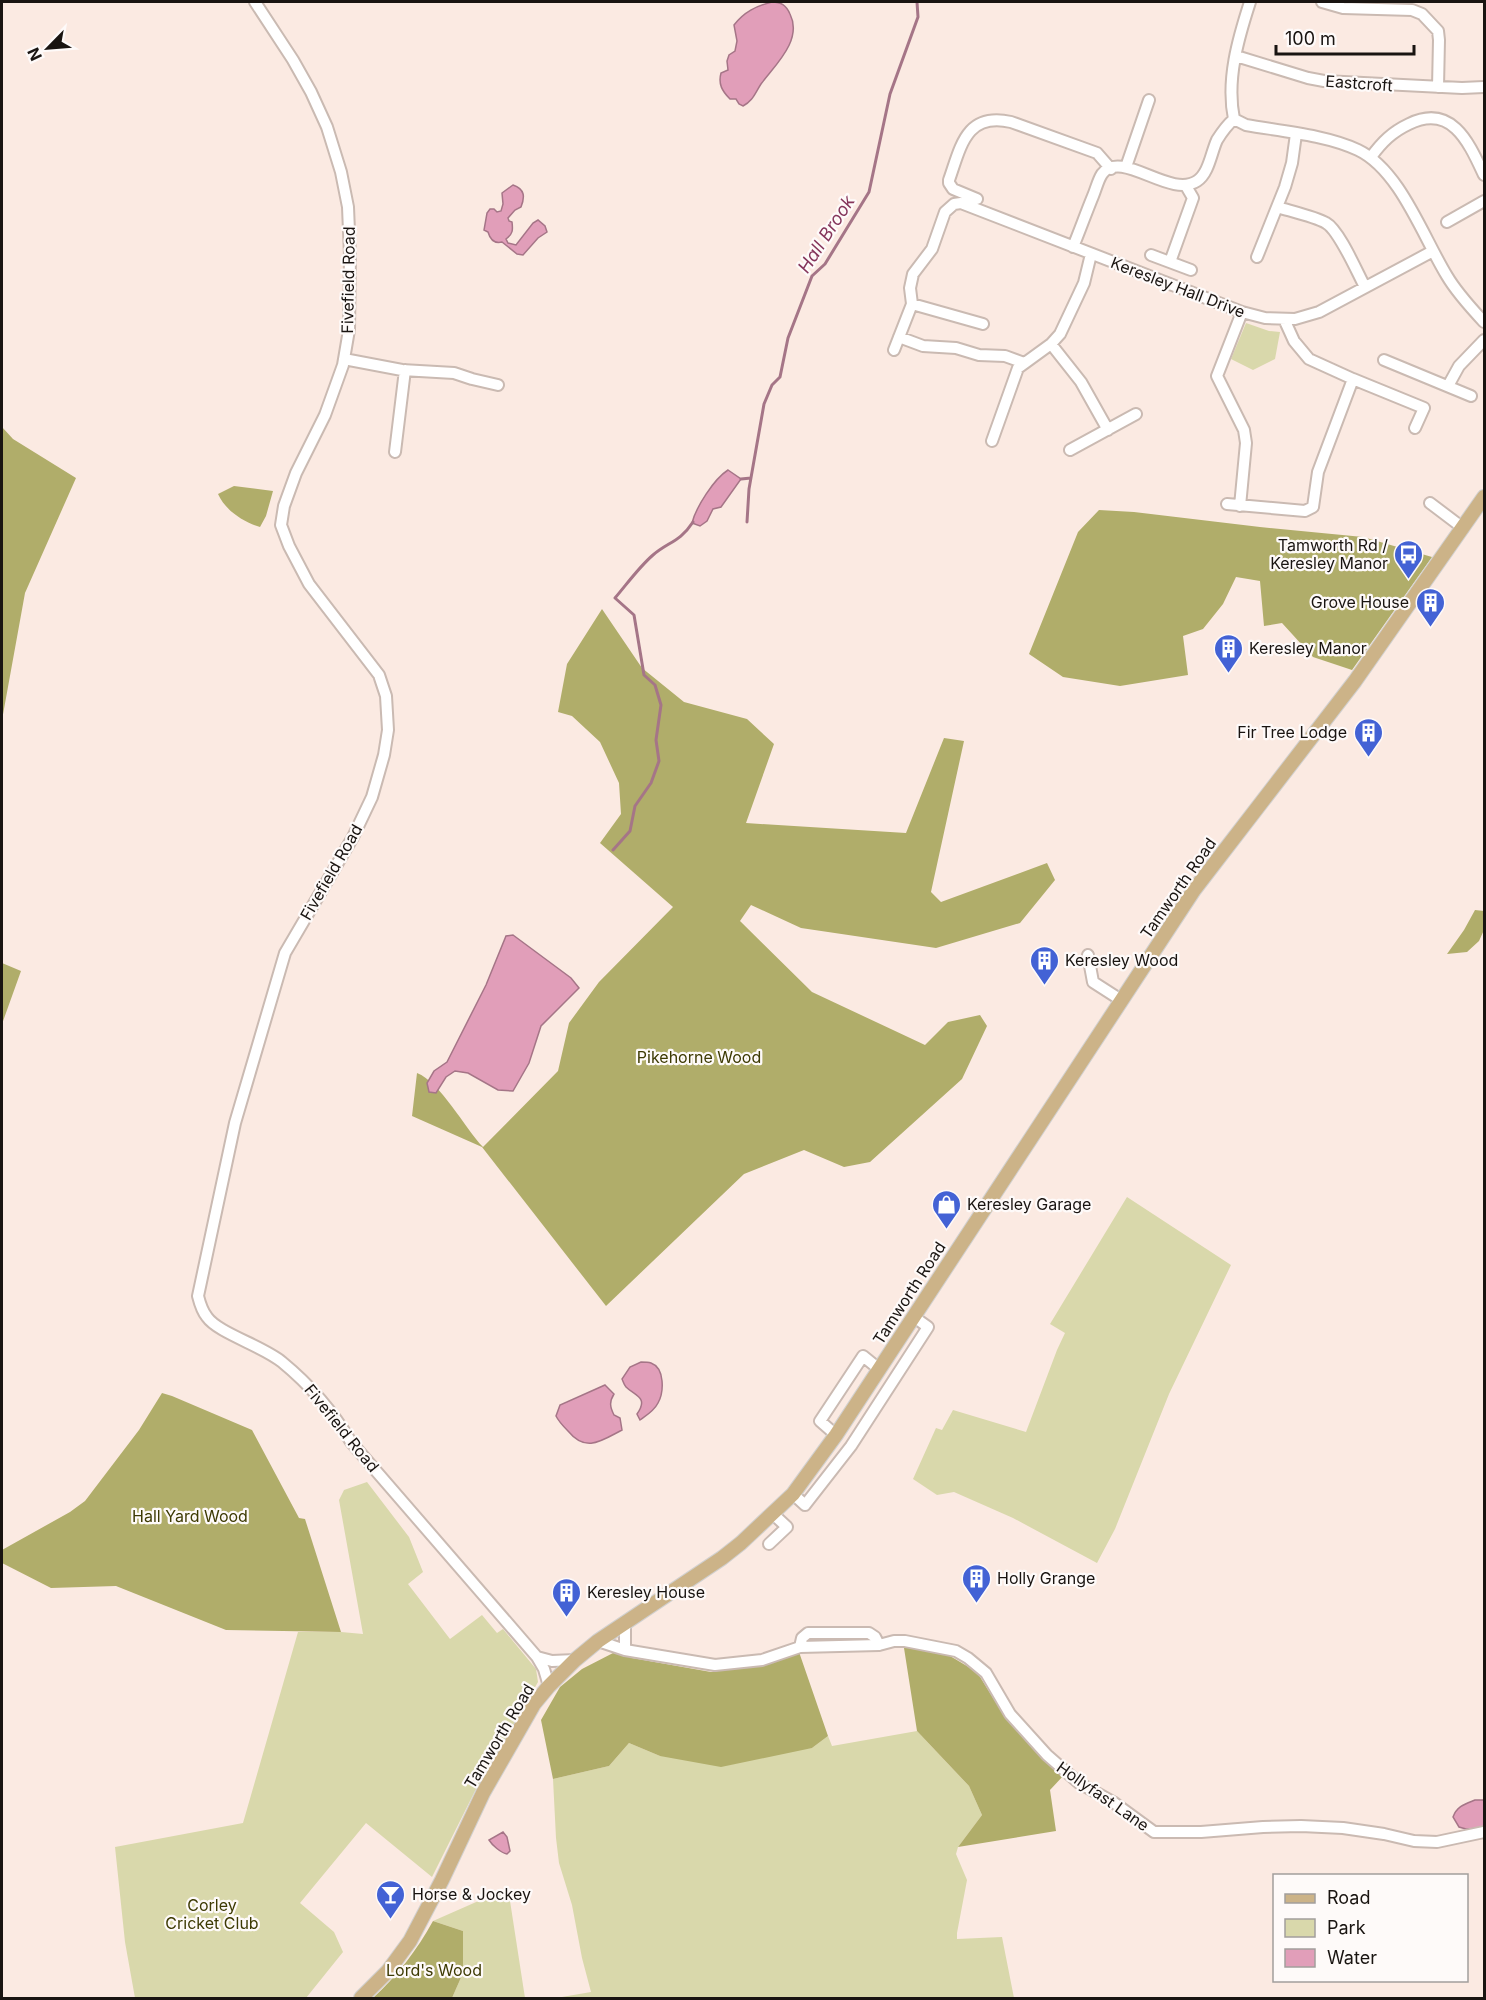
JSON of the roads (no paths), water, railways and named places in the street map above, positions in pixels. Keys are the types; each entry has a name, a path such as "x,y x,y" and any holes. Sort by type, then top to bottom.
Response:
{"main road":[{"name":"Tamworth Road","path":"361,1998 388,1971 410,1941 483,1793 534,1704 549,1686 598,1641 722,1558 793,1494 836,1435 1194,890 1355,681 1485,497"}],"street":[{"name":"Fivefield Road","path":"255,2 294,60 327,127 341,171 348,207 349,330 344,359 325,415 296,473 284,506 281,525 309,584 379,675 386,696 388,730 384,755 372,797 353,837 290,944 280,971 235,1123 198,1296 208,1319 217,1326 262,1348 313,1388 336,1416 351,1442 537,1657 544,1669 549,1686"},
{"path":"1234,119 1231,81 1250,2"},
{"path":"1322,2 1344,8 1399,5 1417,11 1438,31 1438,87"},
{"name":"Eastcroft","path":"1236,56 1324,81 1462,88 1485,87"},
{"path":"1126,167 1149,100"},
{"path":"1371,157 1395,131 1417,120 1433,118 1451,124 1462,134 1485,175"},
{"path":"977,199 953,189 949,180 969,131 987,121 999,119 1011,122 1097,153 1111,169"},
{"path":"1234,119 1246,124 1332,141 1357,149 1371,157 1398,186 1448,278 1485,322"},
{"path":"1073,247 1102,174 1111,169 1126,167 1176,185 1186,186 1203,176 1217,141 1226,126 1234,119"},
{"path":"1257,257 1292,163 1296,134"},
{"path":"1170,262 1193,198 1186,186"},
{"path":"1447,222 1485,201"},
{"name":"Keresley Hall Drive","path":"912,304 910,288 913,274 932,249 945,212 954,204 961,203 1242,312 1264,318 1295,320 1319,312 1432,251"},
{"path":"1277,207 1330,226 1337,234 1365,287"},
{"path":"992,441 1018,368 1051,344 1060,334 1084,283 1092,254"},
{"path":"1151,255 1191,270"},
{"path":"894,351 912,304 983,324"},
{"path":"1240,506 1246,443 1244,430 1217,376 1242,312"},
{"path":"1284,320 1294,341 1309,359 1424,408 1415,428"},
{"path":"898,337 923,346 956,348 979,355 1005,356 1024,363"},
{"path":"1448,386 1459,366 1485,340"},
{"path":"1051,344 1081,382 1108,430"},
{"path":"344,359 405,370 454,373 498,384"},
{"path":"1384,360 1471,396"},
{"path":"395,452 405,370"},
{"path":"1227,504 1305,511 1313,507 1318,472 1353,379"},
{"path":"1070,450 1136,414"},
{"path":"1430,503 1463,528"},
{"path":"1088,955 1093,982 1121,1000"},
{"path":"793,1494 805,1505 851,1446 928,1327 914,1317"},
{"path":"836,1435 820,1421 863,1356 879,1369"},
{"path":"769,1544 790,1524 773,1514"},
{"path":"625,1623 625,1650"},
{"name":"Hollyfast Lane","path":"598,1641 625,1650 715,1665 762,1660 800,1647 879,1645 894,1641 956,1651 986,1673 1010,1714 1047,1755 1079,1783 1113,1802 1154,1832 1201,1832 1301,1826 1343,1828 1414,1841 1437,1842 1485,1832"},
{"path":"537,1657 552,1661 575,1660"}],"water":[{"path":"772,2 781,3 787,8 793,24 793,33 786,52 752,99 743,106 736,99 730,99 727,96 720,81 721,73 728,70 729,55 735,51 737,41 734,25 751,10"},
{"path":"513,185 522,191 523,200 521,207 508,218 512,222 512,227 511,234 506,239 508,243 516,245 538,220 545,226 547,232 538,238 523,255 517,254 502,242 495,242 484,230 487,213 490,209 501,211 502,193"},
{"path":"728,470 741,479 721,507 713,509 707,521 700,526 692,523 706,494"},
{"path":"513,935 571,978 579,988 541,1026 529,1063 513,1091 498,1090 468,1073 455,1071 446,1077 436,1093 429,1092 427,1083 434,1071 447,1062 486,985 506,936"},
{"path":"641,1362 656,1366 661,1375 662,1387 656,1406 640,1420 637,1414 642,1404 641,1400 626,1387 622,1379 630,1367"},
{"path":"605,1385 614,1394 611,1407 614,1415 620,1418 622,1430 594,1443 581,1442 557,1418 560,1405"},
{"path":"1475,1800 1484,1800 1484,1828 1459,1827 1453,1817 1455,1813 1462,1806"},
{"path":"503,1832 507,1837 510,1851 507,1854 489,1840"}],"waterway":[{"name":"Hall Brook","path":"747,522 749,489 764,404 772,385 780,377 788,338 812,276 825,264 869,192 890,94 918,17 917,2"},
{"name":"Hall Brook","path":"741,479 751,478"},
{"name":"Hall Brook","path":"613,850 630,831 635,806 651,783 659,761 656,740 661,705 655,685 644,675 634,615 615,598 648,560 679,538 693,522"}],"place":[{"name":"Tamworth Rd / Keresley Manor","path":"1409,580"},
{"name":"Grove House","path":"1430,628"},
{"name":"Keresley Manor","path":"1228,674"},
{"name":"Fir Tree Lodge","path":"1368,758"},
{"name":"Keresley Wood","path":"1044,986"},
{"name":"Keresley Garage","path":"946,1230"},
{"name":"Holly Grange","path":"976,1604"},
{"name":"Keresley House","path":"566,1618"},
{"name":"Horse & Jockey","path":"391,1920"}],"park label":[{"name":"Pikehorne Wood","path":"699,1057"},
{"name":"Hall Yard Wood","path":"190,1516"},
{"name":"Corley Cricket Club","path":"212,1914"},
{"name":"Lord's Wood","path":"434,1970"}]}
